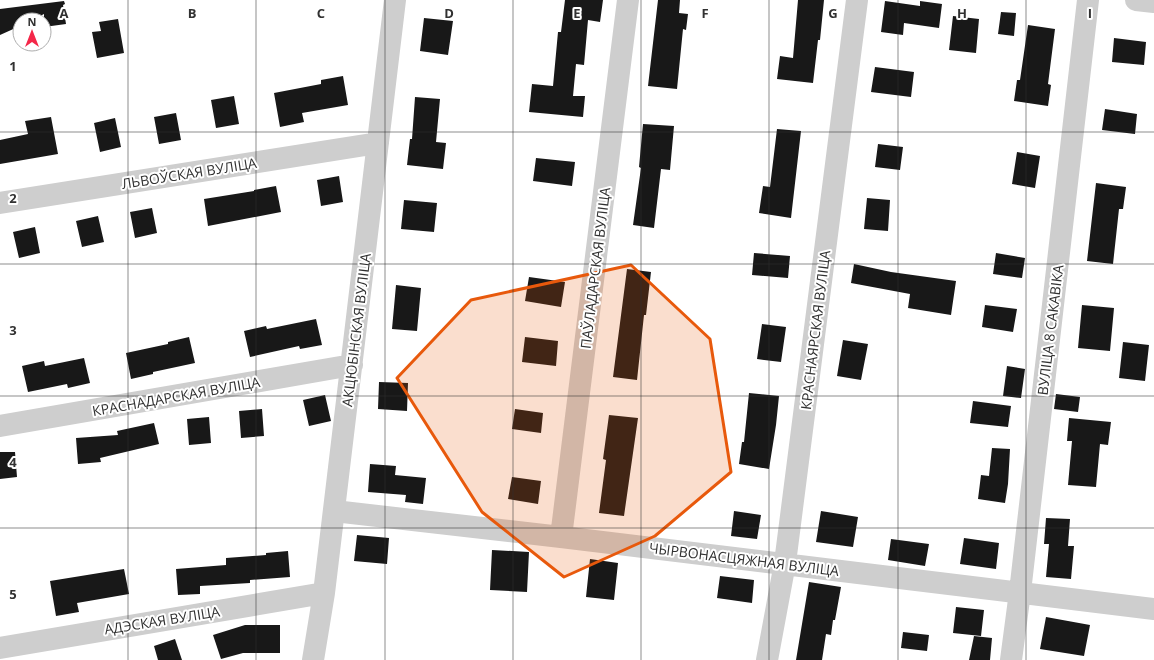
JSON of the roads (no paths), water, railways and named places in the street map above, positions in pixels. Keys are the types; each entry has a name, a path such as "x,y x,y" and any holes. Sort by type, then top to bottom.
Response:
{"street":[{"name":"АКЦЮБІНСКАЯ ВУЛІЦА","path":"313,660 324,593 395,0"},
{"name":"ПАЎЛАДАРСКАЯ ВУЛІЦА","path":"561,537 628,0"},
{"name":"КРАСНАЯРСКАЯ ВУЛІЦА","path":"768,660 785,564 857,0"},
{"name":"ВУЛІЦА 8 САКАВІКА","path":"1011,660 1088,0"},
{"path":"1136,0 1154,2"},
{"name":"ЛЬВОЎСКАЯ ВУЛІЦА","path":"0,203 378,143"},
{"name":"КРАСНАДАРСКАЯ ВУЛІЦА","path":"0,426 352,365"},
{"name":"ЧЫРВОНАСЦЯЖНАЯ ВУЛІЦА","path":"334,511 1154,609"},
{"name":"АДЭСКАЯ ВУЛІЦА","path":"0,648 324,593"}]}
